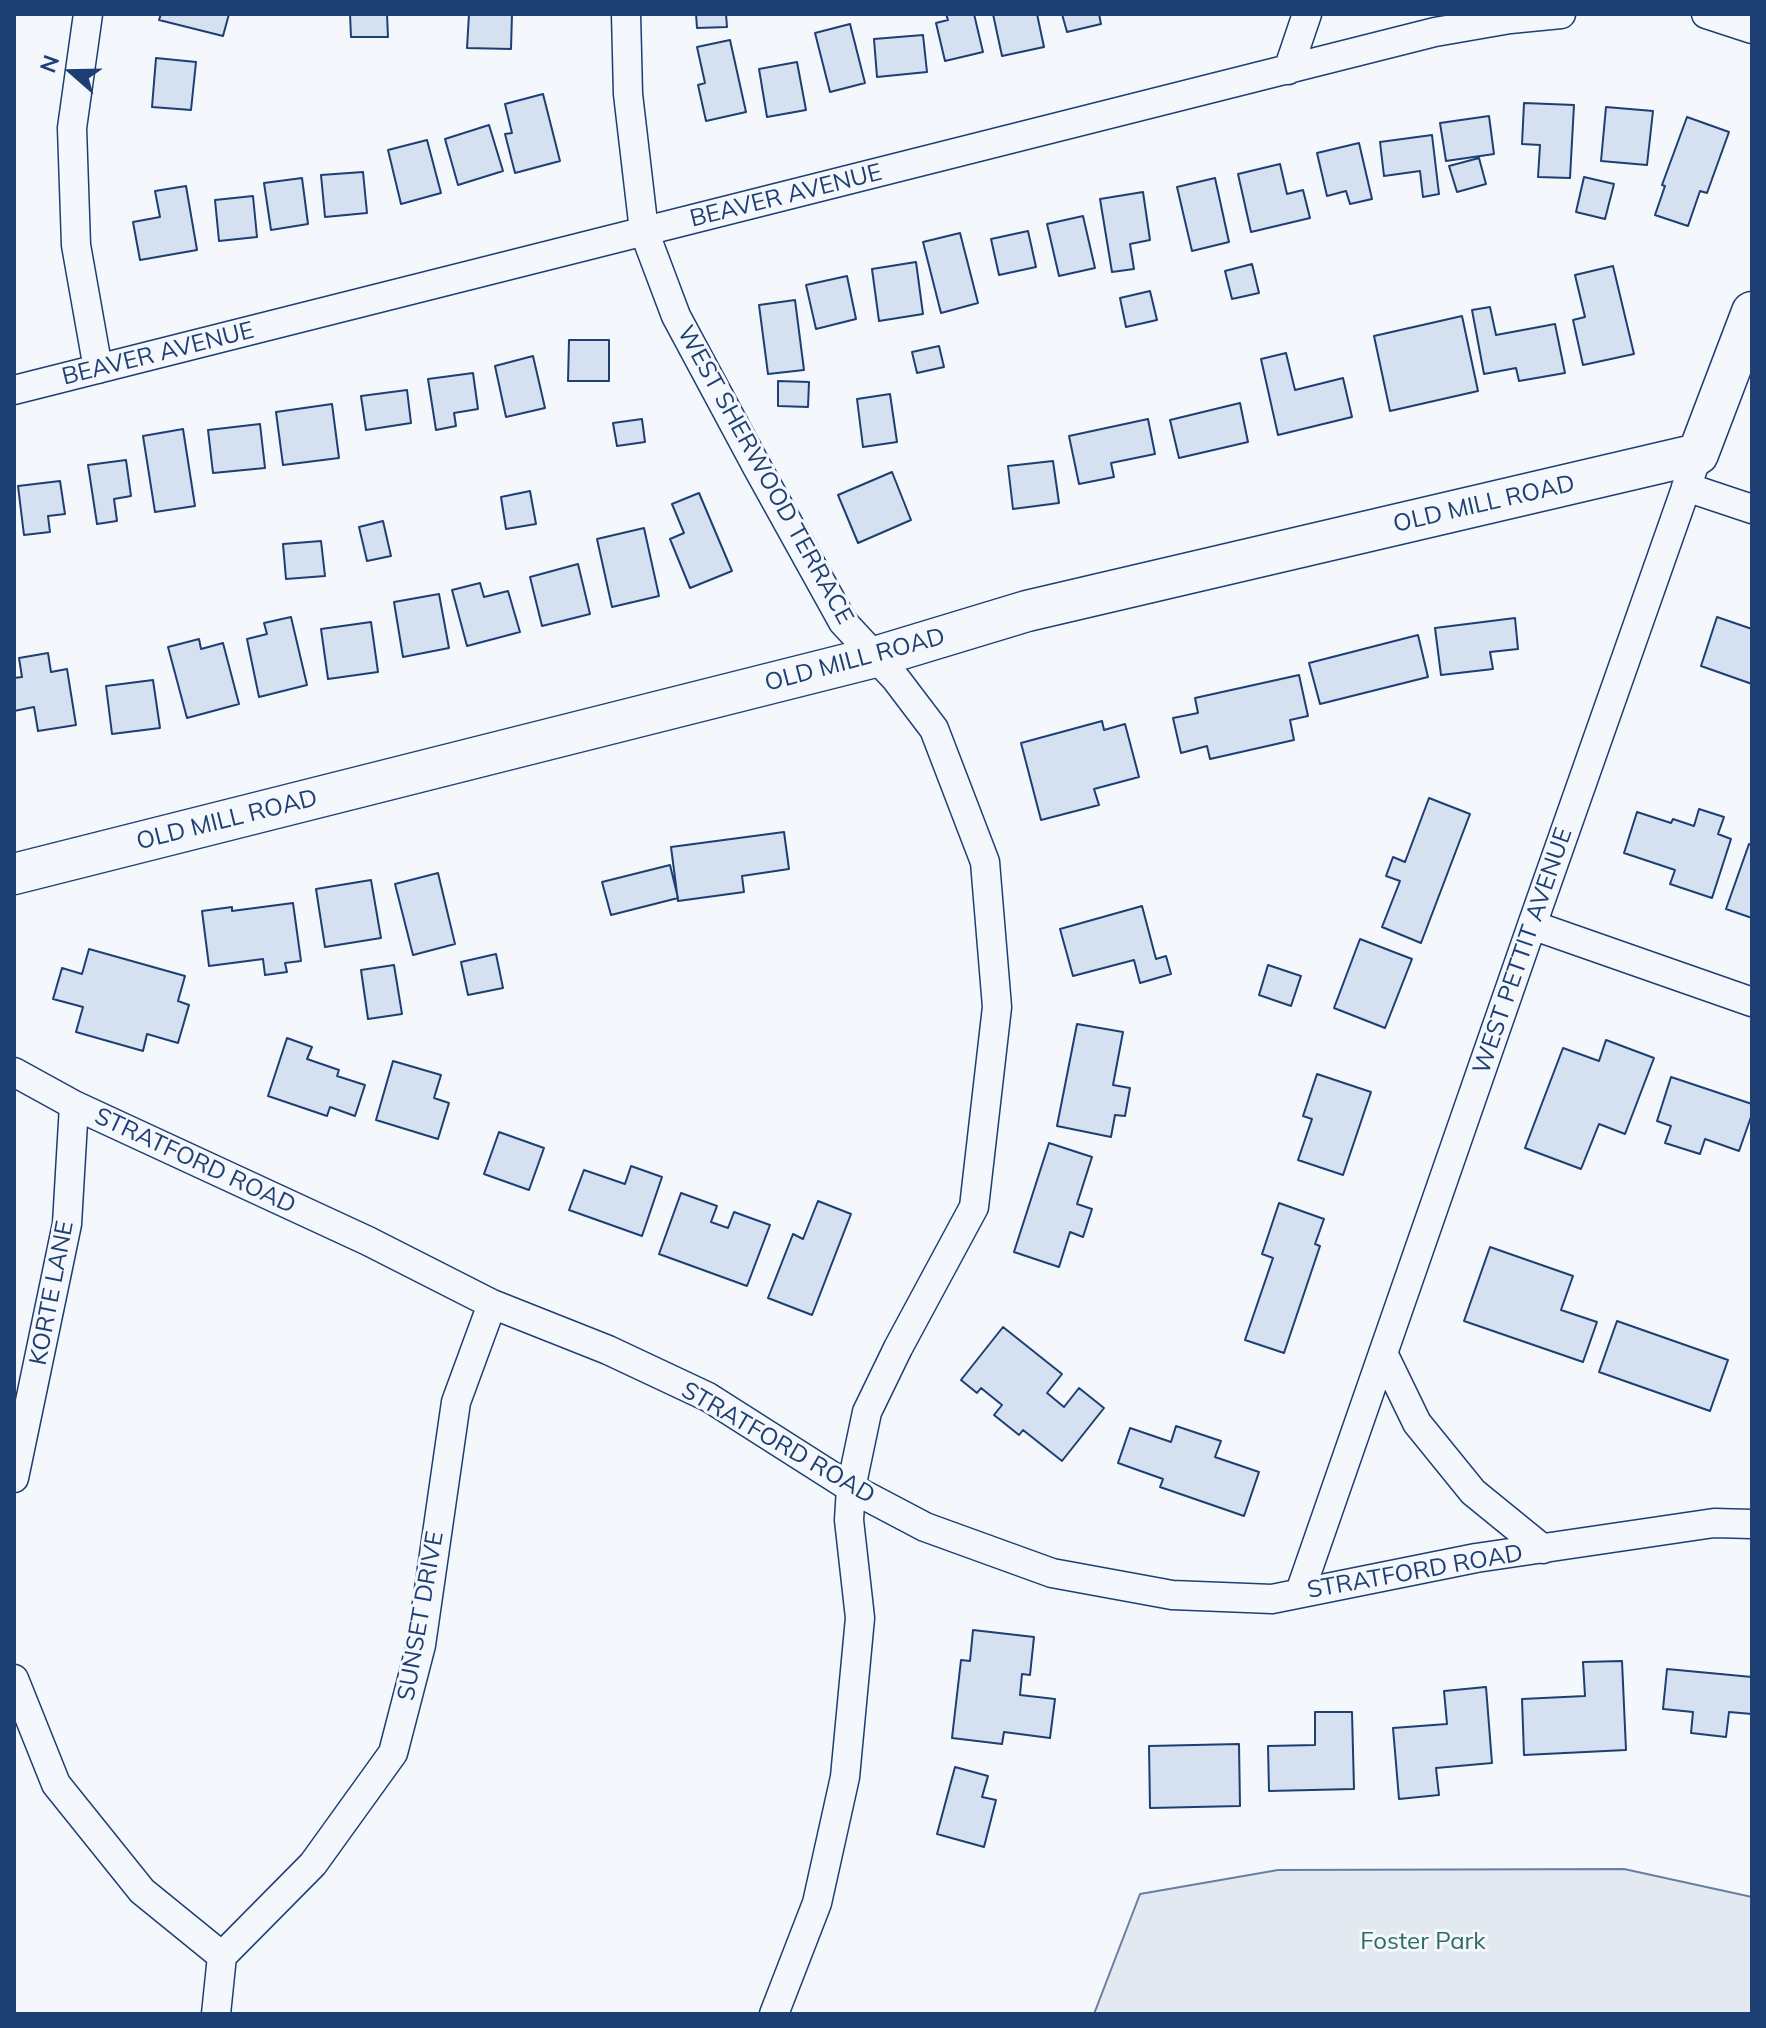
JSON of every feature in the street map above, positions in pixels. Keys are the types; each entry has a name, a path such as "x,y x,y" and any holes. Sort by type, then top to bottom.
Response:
{"main road":[{"name":"WEST PETTIT AVENUE","path":"1692,471 1752,312"},
{"name":"OLD MILL ROAD","path":"14,874 875,657 1027,611 1692,471"}],"street":[{"path":"88,14 72,128 76,245 98,369"},
{"name":"WEST SHERWOOD TERRACE","path":"626,14 628,94 644,231 676,316 843,622 896,679 934,729 985,862 997,1007 974,1207 867,1412 851,1488 849,1520 860,1618 845,1777 817,1903 774,2014"},
{"path":"1288,70 1307,14"},
{"name":"BEAVER AVENUE","path":"14,390 1435,32 1561,14"},
{"path":"1706,14 1752,29"},
{"path":"1692,471 1752,509"},
{"name":"WEST PETTIT AVENUE","path":"1300,1592 1692,471"},
{"path":"1532,925 1752,1002"},
{"name":"STRATFORD ROAD","path":"14,1072 74,1105 368,1241 492,1304 608,1350 708,1397 851,1488 925,1527 1052,1573 1172,1595 1272,1599 1476,1558 1714,1523 1752,1524"},
{"name":"KORTE LANE","path":"14,1478 67,1224 74,1105"},
{"name":"SUNSET DRIVE","path":"222,1956 313,1864 393,1753 421,1645 456,1402 492,1304"},
{"name":"STRATFORD ROAD","path":"1383,1353 1417,1423 1473,1492 1543,1549"},
{"path":"14,1679 56,1784 142,1891 222,1956 216,2014"}],"green space":[{"name":"Foster Park","path":"1624,1869 1752,1897 1752,2014 1094,2014 1140,1894 1278,1870"}],"building":[{"path":"161,14 229,14 223,36 159,20"},
{"path":"350,14 387,14 388,37 351,37"},
{"path":"469,14 512,14 511,49 467,48"},
{"path":"696,14 726,14 727,27 697,28"},
{"path":"946,14 974,14 983,52 945,61 936,23 948,20"},
{"path":"993,14 1037,14 1044,47 1002,56"},
{"path":"1062,14 1099,14 1101,24 1067,32"},
{"path":"850,24 865,83 830,92 815,33"},
{"path":"923,35 927,72 877,77 874,39"},
{"path":"730,40 746,112 706,121 698,85 705,83 697,47"},
{"path":"156,58 196,62 191,110 152,107"},
{"path":"797,62 806,110 767,117 759,69"},
{"path":"543,94 560,161 515,173 505,134 512,133 505,104"},
{"path":"1524,103 1574,105 1570,178 1538,177 1540,145 1522,144"},
{"path":"1606,107 1653,111 1647,165 1601,161"},
{"path":"1489,116 1494,154 1446,161 1440,123"},
{"path":"1687,117 1729,132 1707,193 1700,191 1688,226 1655,215 1665,186 1662,185"},
{"path":"489,125 503,171 458,185 445,139"},
{"path":"1432,135 1439,194 1423,197 1420,171 1384,176 1380,142"},
{"path":"427,140 441,193 401,204 388,150"},
{"path":"1359,143 1372,199 1350,204 1346,191 1327,196 1317,153"},
{"path":"1479,158 1486,184 1457,192 1449,166"},
{"path":"1280,164 1287,194 1303,190 1310,218 1251,232 1238,174"},
{"path":"363,172 367,213 325,217 321,175"},
{"path":"1584,177 1614,184 1605,219 1576,212"},
{"path":"302,178 308,224 271,230 264,183"},
{"path":"1215,178 1229,242 1192,251 1177,187"},
{"path":"186,186 197,250 140,260 133,222 160,217 155,191"},
{"path":"1143,192 1150,240 1130,244 1134,269 1112,272 1100,199"},
{"path":"253,196 257,237 219,241 215,200"},
{"path":"1083,216 1095,268 1059,276 1047,224"},
{"path":"1028,231 1036,267 999,275 991,239"},
{"path":"960,233 978,303 941,313 923,242"},
{"path":"916,262 923,314 879,321 872,269"},
{"path":"1252,264 1259,293 1232,299 1225,271"},
{"path":"1613,266 1634,354 1583,365 1573,320 1585,317 1575,275"},
{"path":"847,276 856,319 816,329 806,285"},
{"path":"1150,291 1157,320 1126,327 1120,298"},
{"path":"795,300 804,370 768,374 759,305"},
{"path":"1490,307 1496,335 1555,324 1565,373 1519,381 1516,368 1484,374 1472,310"},
{"path":"1462,316 1478,391 1390,411 1374,336"},
{"path":"569,340 609,340 609,381 568,381"},
{"path":"939,346 944,367 917,373 912,352"},
{"path":"1286,353 1295,390 1343,378 1352,417 1278,435 1261,359"},
{"path":"533,356 545,408 506,417 495,366"},
{"path":"473,373 478,409 454,413 456,426 436,430 428,379"},
{"path":"778,381 809,382 808,407 778,406"},
{"path":"407,390 411,423 366,430 361,396"},
{"path":"890,394 897,442 863,447 857,399"},
{"path":"1240,403 1248,442 1179,458 1170,420"},
{"path":"332,404 339,458 283,465 276,412"},
{"path":"642,419 645,442 617,446 613,423"},
{"path":"1148,419 1155,454 1111,463 1114,477 1079,484 1069,436"},
{"path":"260,424 265,468 213,473 208,430"},
{"path":"183,429 195,506 155,512 143,436"},
{"path":"126,460 131,496 114,499 117,521 97,524 88,465"},
{"path":"1053,461 1059,503 1013,509 1008,466"},
{"path":"892,472 911,520 858,543 838,495"},
{"path":"60,481 65,514 48,516 50,532 24,535 18,486"},
{"path":"530,491 536,524 506,529 501,497"},
{"path":"699,493 732,571 690,588 670,539 684,533 672,504"},
{"path":"383,521 391,556 367,561 359,527"},
{"path":"644,528 659,596 612,607 597,539"},
{"path":"321,541 325,576 286,579 283,544"},
{"path":"578,564 590,614 542,626 530,577"},
{"path":"480,583 484,597 508,591 520,632 467,646 452,590"},
{"path":"439,594 449,648 403,657 394,602"},
{"path":"291,617 307,685 259,697 247,639 267,634 264,623"},
{"path":"1717,617 1752,629 1752,684 1701,666"},
{"path":"1515,618 1518,649 1490,652 1493,669 1441,675 1435,628"},
{"path":"371,622 378,672 328,679 321,629"},
{"path":"1418,635 1428,677 1320,704 1309,663"},
{"path":"199,639 201,649 223,643 239,704 187,718 168,647"},
{"path":"48,653 51,672 67,669 76,725 38,731 34,707 14,711 14,678 22,677 19,658"},
{"path":"1299,675 1308,716 1290,720 1294,740 1210,759 1207,746 1181,753 1173,718 1198,713 1195,698"},
{"path":"153,680 160,728 112,734 106,686"},
{"path":"1102,721 1104,730 1125,724 1139,777 1094,789 1099,805 1041,820 1021,743"},
{"path":"1429,798 1470,814 1421,943 1382,927 1400,881 1386,876 1393,857 1405,862"},
{"path":"1699,809 1724,817 1718,834 1731,839 1712,898 1670,884 1675,870 1624,853 1637,812 1671,823 1673,819 1694,826"},
{"path":"784,832 789,869 742,876 744,892 678,901 671,847"},
{"path":"1749,844 1752,845 1752,918 1726,909"},
{"path":"670,865 678,898 611,915 602,882"},
{"path":"438,873 455,944 413,955 395,884"},
{"path":"371,880 381,938 325,947 316,889"},
{"path":"293,903 301,961 285,963 287,972 265,975 263,959 209,966 202,911 232,907 232,911"},
{"path":"1142,906 1156,959 1166,956 1171,974 1140,983 1134,960 1073,976 1060,929"},
{"path":"1360,939 1412,959 1385,1028 1334,1008"},
{"path":"89,949 185,976 178,1001 189,1005 178,1043 147,1034 143,1051 76,1032 83,1007 53,999 62,968 82,974"},
{"path":"496,954 503,988 468,995 461,962"},
{"path":"394,965 402,1014 368,1019 361,970"},
{"path":"1268,965 1301,976 1291,1006 1259,995"},
{"path":"1077,1024 1123,1032 1113,1085 1130,1088 1125,1116 1115,1115 1111,1137 1057,1126"},
{"path":"287,1038 312,1047 307,1059 339,1070 337,1076 365,1085 355,1116 330,1107 327,1116 268,1096"},
{"path":"1606,1040 1654,1058 1625,1134 1599,1124 1581,1169 1525,1148 1563,1048 1599,1061"},
{"path":"393,1061 441,1075 434,1098 449,1103 438,1139 376,1120"},
{"path":"1317,1074 1371,1092 1343,1175 1298,1160 1312,1119 1303,1116"},
{"path":"1671,1077 1752,1104 1752,1114 1739,1151 1705,1139 1700,1154 1665,1143 1671,1126 1657,1121"},
{"path":"499,1132 544,1148 529,1190 484,1174"},
{"path":"1049,1143 1092,1157 1077,1204 1092,1209 1083,1237 1070,1232 1059,1267 1014,1252"},
{"path":"631,1166 662,1177 642,1236 569,1210 584,1170 625,1184"},
{"path":"681,1193 717,1206 711,1222 728,1228 734,1212 770,1225 747,1286 659,1254"},
{"path":"818,1201 851,1214 812,1315 768,1298 793,1234 803,1239"},
{"path":"1279,1203 1324,1219 1315,1244 1320,1246 1284,1353 1245,1340 1273,1258 1262,1254"},
{"path":"1490,1247 1573,1276 1561,1310 1597,1322 1583,1362 1464,1321"},
{"path":"1617,1321 1728,1360 1710,1411 1599,1372"},
{"path":"1003,1327 1062,1374 1047,1393 1064,1407 1079,1388 1104,1408 1062,1461 1023,1430 1019,1435 994,1415 1002,1405 981,1388 977,1393 961,1380"},
{"path":"1176,1426 1221,1441 1215,1457 1259,1472 1244,1516 1160,1487 1163,1479 1118,1463 1130,1428 1171,1442"},
{"path":"973,1630 1034,1637 1030,1675 1022,1674 1020,1695 1055,1699 1050,1738 1004,1732 1002,1744 952,1738 961,1660 970,1661"},
{"path":"1622,1661 1626,1750 1524,1755 1522,1699 1585,1696 1583,1662"},
{"path":"1667,1669 1752,1677 1752,1714 1729,1712 1726,1737 1691,1733 1693,1712 1663,1709"},
{"path":"1486,1687 1492,1763 1436,1768 1439,1795 1399,1799 1393,1728 1447,1724 1444,1691"},
{"path":"1315,1712 1352,1712 1354,1789 1269,1791 1268,1746 1315,1745"},
{"path":"1239,1744 1240,1806 1150,1808 1149,1746"},
{"path":"955,1767 988,1776 982,1797 996,1800 984,1847 937,1834"}]}
